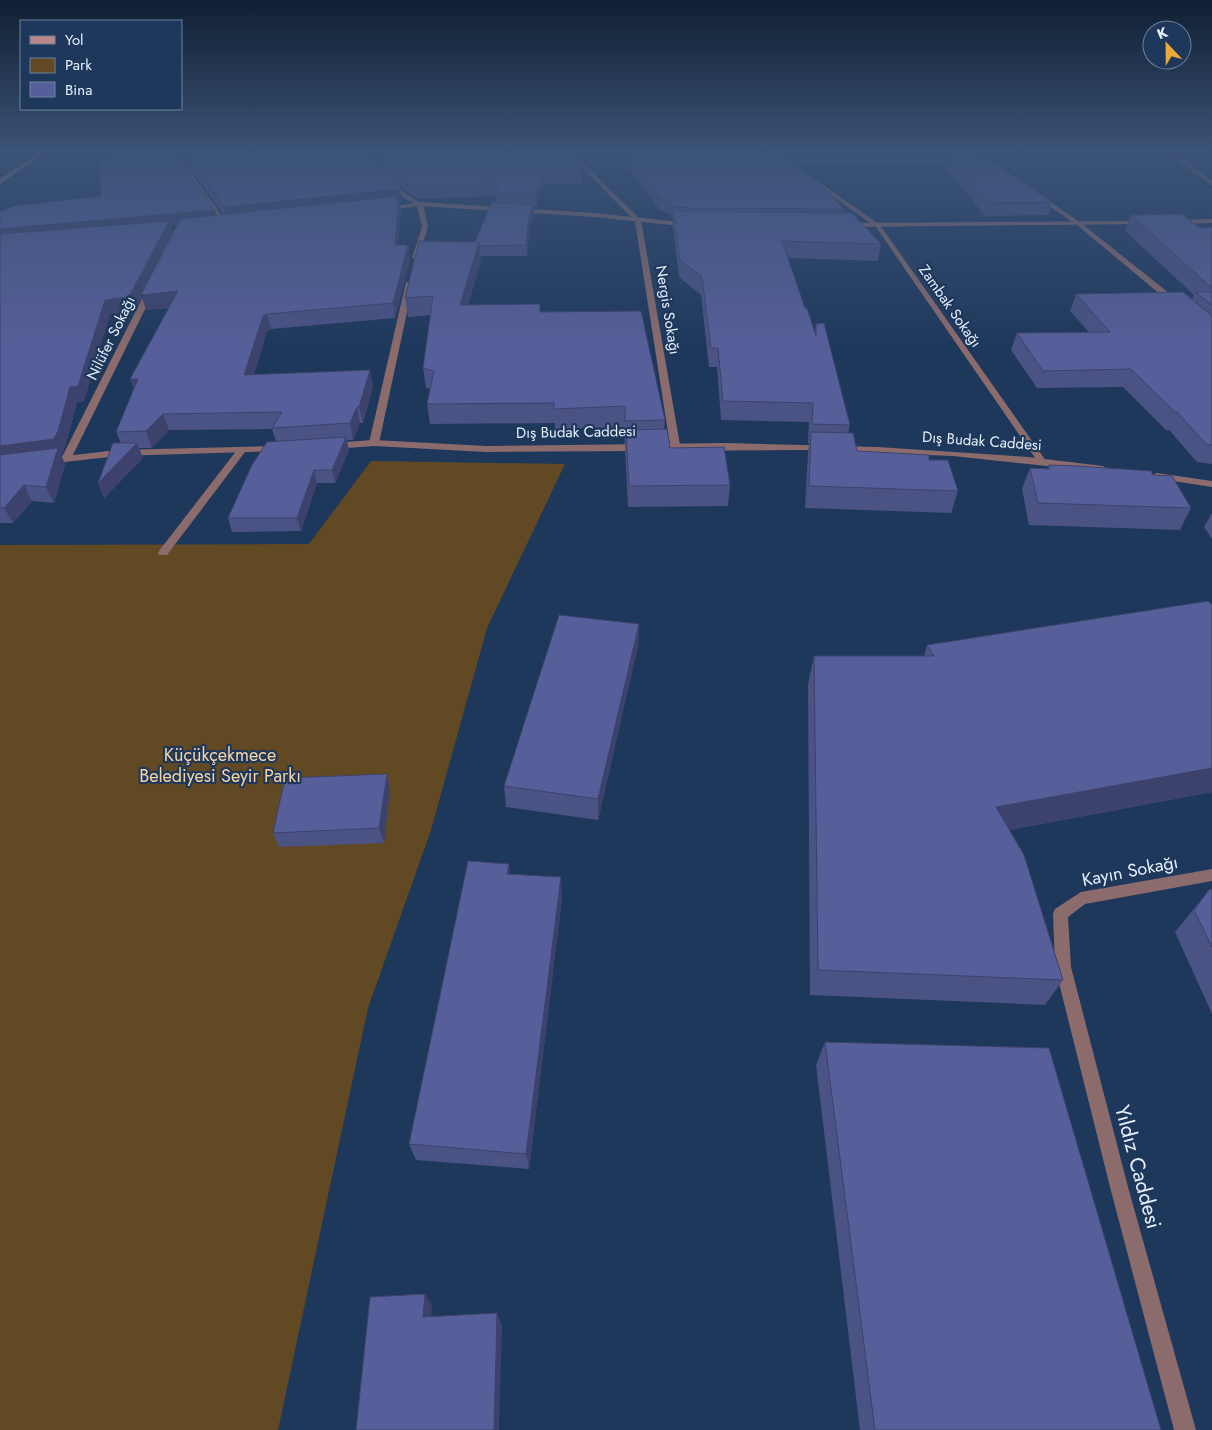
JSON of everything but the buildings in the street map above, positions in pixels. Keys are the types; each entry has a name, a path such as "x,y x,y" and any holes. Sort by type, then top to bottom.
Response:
{"street":[{"path":"220,217 225,224"},
{"path":"413,270 425,226 423,217"},
{"path":"593,217 699,225"},
{"path":"635,217 638,220"},
{"name":"Zambak Sokağı","path":"865,217 878,226 1041,460"},
{"path":"1068,217 1181,308"},
{"name":"Nergis Sokağı","path":"638,220 675,445"},
{"path":"1165,223 1212,222"},
{"path":"216,225 235,223"},
{"path":"838,225 1155,223"},
{"path":"374,443 410,278"},
{"name":"Nilüfer Sokağı","path":"66,459 154,282"},
{"name":"Dış Budak Caddesi","path":"326,446 374,443 486,449 675,445 879,450 1041,460 1117,470"},
{"path":"38,462 118,453 240,452 288,449"},
{"path":"163,553 240,452"},
{"path":"1145,474 1212,484"},
{"name":"Kayın Sokağı","path":"1060,914 1081,898 1212,875"},
{"name":"Yıldız Caddesi","path":"1060,914 1063,967 1119,1187 1185,1430"}],"green space":[{"name":"Küçükçekmece Belediyesi Seyir Parkı","path":"371,461 565,464 487,628 431,830 368,1008 278,1430 0,1430 0,545 309,544"}]}
